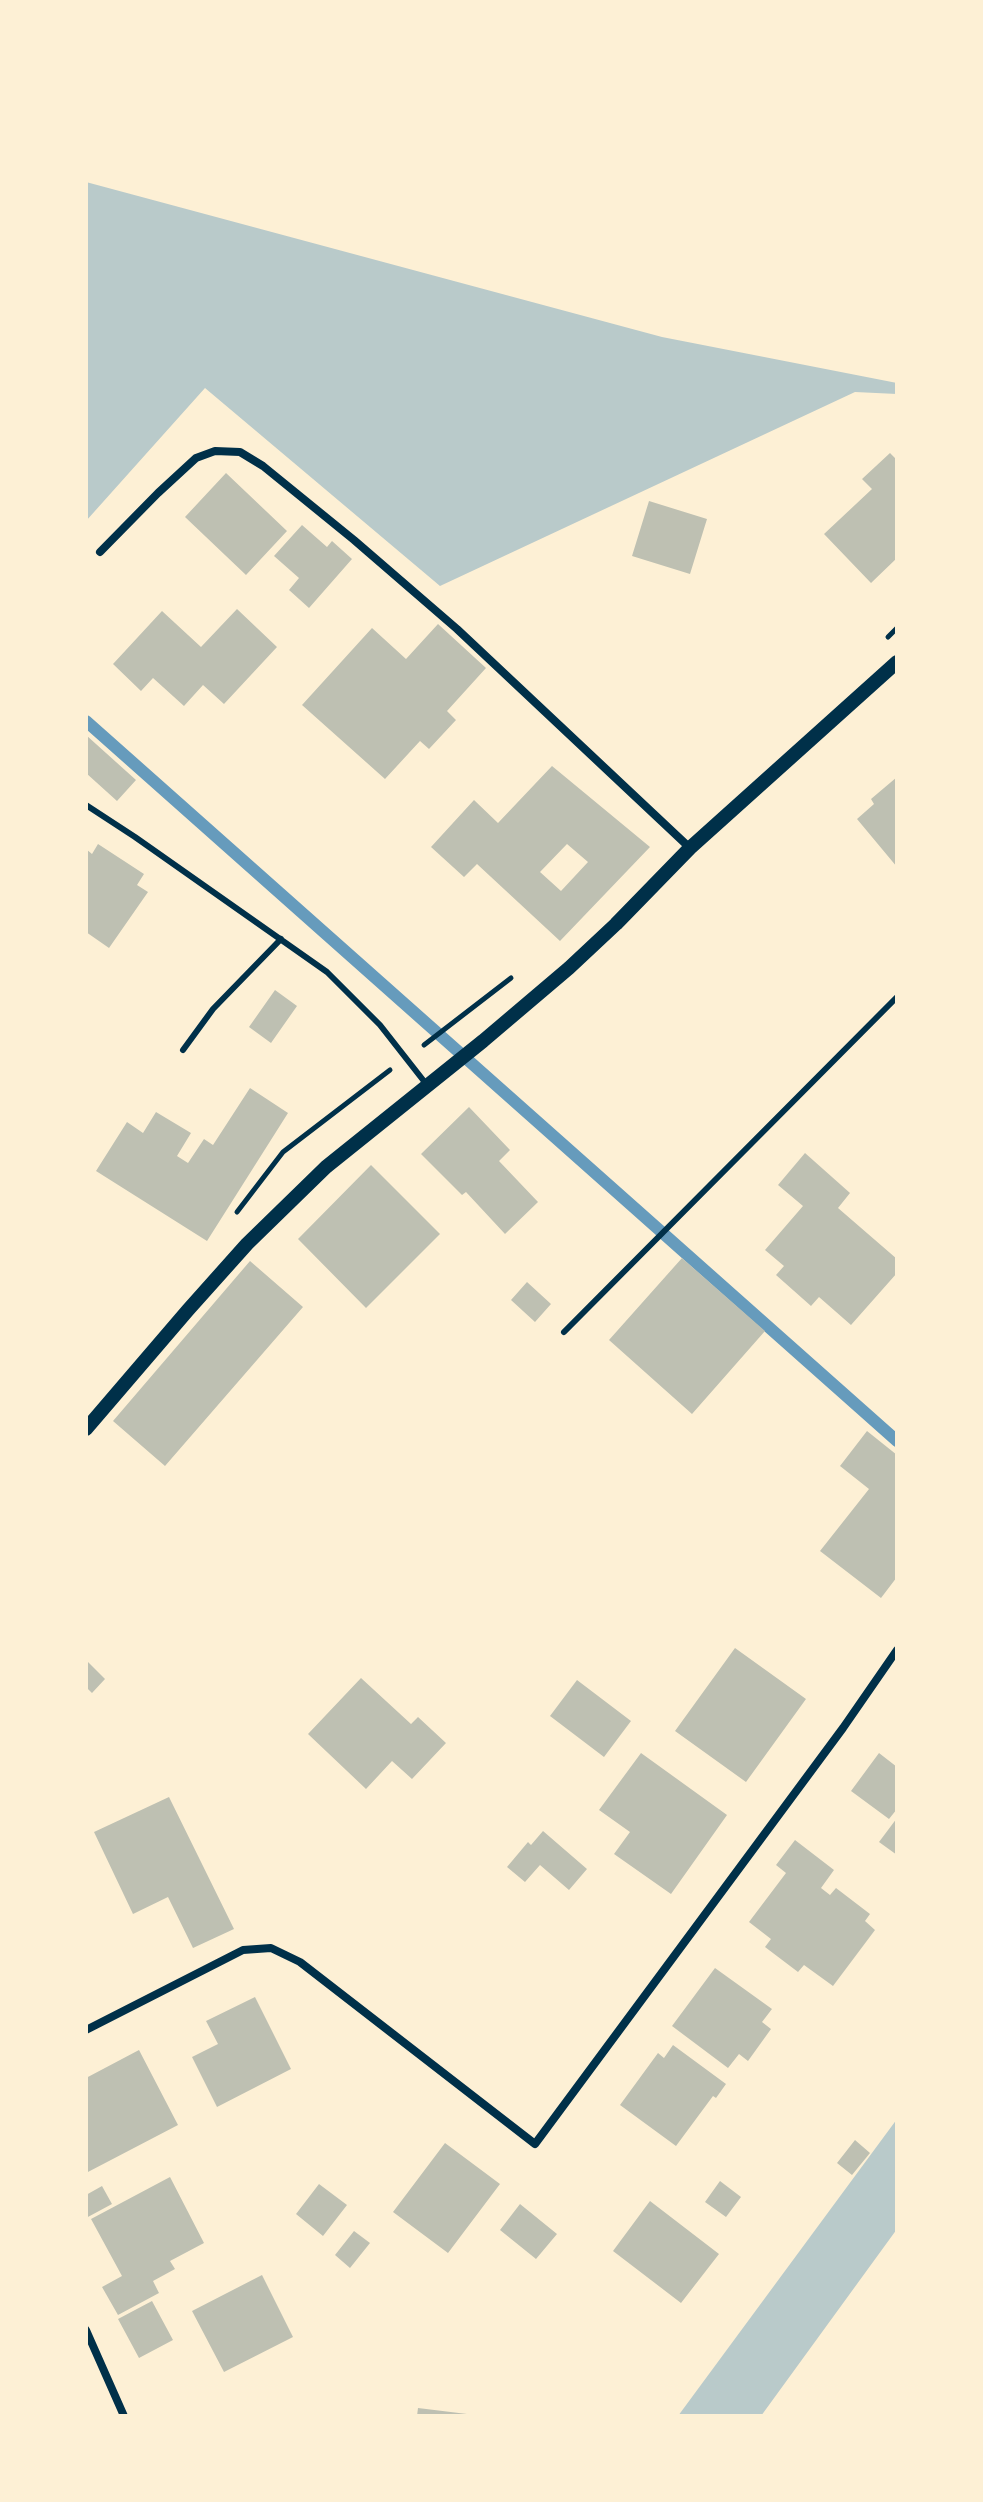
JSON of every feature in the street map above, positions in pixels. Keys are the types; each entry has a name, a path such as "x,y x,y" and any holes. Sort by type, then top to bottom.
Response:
{"street":[{"path":"100,552 196,458 215,451 240,452 263,466 354,540 457,629 690,848"},
{"path":"86,1429 247,1244 326,1167 569,968 690,848 897,662"},
{"path":"86,2030 243,1950 271,1948 300,1962 535,2144 834,1741 897,1650"},
{"path":"86,2330 124,2416"}],"lane":[{"path":"86,805 327,972 380,1025 427,1085"},
{"path":"183,1050 213,1009 281,939"},
{"path":"564,1332 897,997"}],"path":[{"path":"423,1046 458,1018"}],"shaded area":[{"path":"86,182 662,337 897,383 897,394 855,392 440,586 205,388 86,521"},
{"path":"897,2119 897,2229 761,2416 678,2416"}],"building":[{"path":"890,453 897,460 897,558 871,583 824,534 872,489 862,479"},
{"path":"226,473 287,531 246,575 185,517"},
{"path":"649,501 707,519 690,574 632,556"},
{"path":"302,525 327,547 332,541 352,559 309,608 289,590 299,578 274,556"},
{"path":"237,609 277,647 224,704 203,685 184,706 153,678 141,691 113,664 162,611 201,647"},
{"path":"438,624 486,668 447,711 456,720 429,749 420,741 385,779 302,705 372,628 406,659"},
{"path":"86,735 136,780 117,801 86,773"},
{"path":"552,766 650,847 560,941 477,864 464,877 431,847 474,800 498,823","holes":["567,844 588,862 561,891 540,872"]},
{"path":"897,777 897,867 857,819 874,804 871,799"},
{"path":"98,844 144,874 137,885 148,892 109,948 86,932 86,849 92,854"},
{"path":"275,990 297,1006 271,1043 249,1027"},
{"path":"250,1088 288,1113 207,1241 96,1171 127,1122 143,1133 156,1112 191,1133 177,1156 188,1163 204,1139 213,1145"},
{"path":"469,1107 510,1150 499,1161 538,1202 505,1234 466,1192 462,1195 421,1154"},
{"path":"805,1153 850,1193 838,1208 897,1259 897,1273 851,1325 819,1297 811,1306 776,1275 784,1266 765,1250 803,1206 778,1185"},
{"path":"371,1165 440,1234 366,1308 298,1239"},
{"path":"682,1258 765,1331 692,1414 609,1340"},
{"path":"250,1261 303,1307 165,1466 113,1421"},
{"path":"527,1282 551,1304 535,1322 511,1300"},
{"path":"867,1431 897,1455 897,1577 881,1598 820,1551 869,1489 840,1466"},
{"path":"735,1648 806,1699 746,1782 675,1731"},
{"path":"86,1660 105,1679 92,1693 86,1687"},
{"path":"361,1678 411,1724 418,1717 446,1743 412,1779 392,1761 366,1789 308,1734"},
{"path":"577,1680 631,1721 604,1757 550,1716"},
{"path":"641,1753 727,1815 671,1894 614,1854 630,1832 599,1810"},
{"path":"879,1753 897,1767 897,1809 889,1819 851,1791"},
{"path":"169,1797 234,1929 193,1948 168,1897 133,1914 94,1832"},
{"path":"897,1818 897,1855 879,1842"},
{"path":"543,1831 587,1869 569,1890 540,1865 525,1882 507,1867 528,1842 531,1845"},
{"path":"795,1840 834,1870 821,1888 830,1895 836,1888 870,1914 865,1921 875,1930 833,1986 804,1965 798,1972 765,1947 771,1939 749,1922 786,1873 776,1865"},
{"path":"715,1968 772,2009 762,2022 771,2029 748,2061 739,2054 728,2068 672,2026"},
{"path":"255,1997 291,2069 217,2107 192,2057 218,2044 206,2021"},
{"path":"673,2045 726,2084 716,2098 713,2096 676,2146 620,2105 658,2053 664,2058"},
{"path":"139,2050 178,2125 86,2173 86,2078"},
{"path":"855,2140 870,2153 852,2175 837,2163"},
{"path":"445,2143 500,2184 448,2253 393,2212"},
{"path":"170,2177 204,2243 170,2261 175,2269 153,2281 159,2293 118,2315 102,2287 122,2276 91,2219"},
{"path":"720,2181 741,2197 726,2217 705,2202"},
{"path":"319,2184 347,2205 323,2236 296,2214"},
{"path":"102,2186 112,2204 86,2218 86,2195"},
{"path":"650,2201 719,2254 681,2303 613,2251"},
{"path":"520,2204 557,2234 536,2259 500,2230"},
{"path":"354,2231 370,2243 350,2268 335,2255"},
{"path":"262,2275 293,2337 224,2372 192,2311"},
{"path":"152,2301 173,2340 139,2358 118,2319"},
{"path":"418,2408 467,2414 467,2416 417,2416"}],"waterway":[{"path":"86,721 897,1441"}]}
